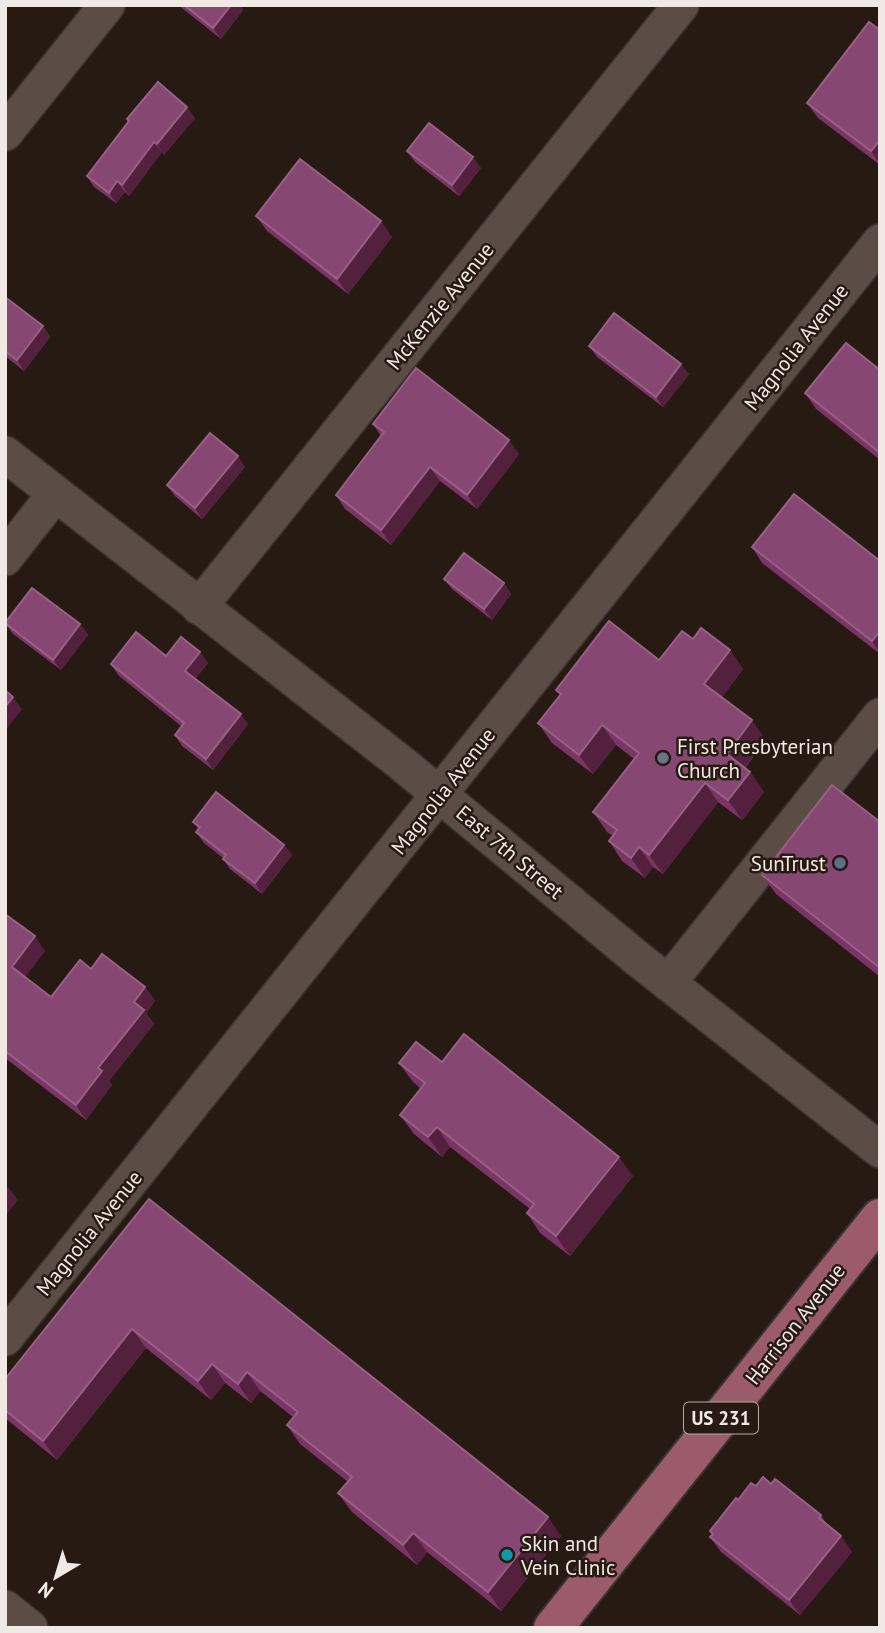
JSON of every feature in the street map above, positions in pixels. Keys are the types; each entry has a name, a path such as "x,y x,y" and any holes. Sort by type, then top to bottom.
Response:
{"main road":[{"name":"Harrison Avenue","path":"553,1628 880,1218"}],"street":[{"path":"5,132 107,5"},
{"name":"McKenzie Avenue","path":"199,607 681,5"},
{"name":"Magnolia Avenue","path":"5,1338 880,242"},
{"name":"East 7th Street","path":"5,454 440,795 668,982 880,1150"},
{"path":"5,558 55,494"},
{"path":"668,982 880,716"},
{"path":"5,1608 30,1628"}],"building":[{"path":"184,5 231,5 213,28"},
{"path":"869,22 880,30 880,140 871,151 807,103"},
{"path":"158,82 187,107 157,144 154,142 122,185 117,181 109,193 87,176 129,121 127,119"},
{"path":"429,123 473,157 452,185 407,151"},
{"path":"300,159 381,221 337,279 256,216"},
{"path":"5,297 43,326 17,360 5,351"},
{"path":"614,313 681,364 656,397 589,346"},
{"path":"846,343 880,370 880,453 805,393"},
{"path":"416,368 509,440 467,495 430,467 381,530 336,495 384,432 373,424"},
{"path":"210,433 238,456 195,508 167,485"},
{"path":"794,494 880,561 880,631 872,641 752,547"},
{"path":"464,553 504,583 484,609 444,579"},
{"path":"32,588 80,624 53,660 5,623"},
{"path":"609,621 659,660 682,631 693,639 701,628 730,650 704,684 752,720 727,754 750,772 728,800 705,783 649,855 639,847 631,858 609,841 617,830 593,812 639,753 602,725 579,755 538,723 561,694 556,690"},
{"path":"136,632 166,656 181,637 200,652 185,671 241,714 206,759 175,735 184,723 111,664"},
{"path":"5,690 13,697 5,707"},
{"name":"SunTrust","path":"832,785 880,822 880,968 762,875"},
{"path":"216,792 284,845 255,883 223,859 226,855 196,832 200,827 193,822"},
{"path":"5,914 35,936 12,967 51,997 80,960 91,969 102,954 145,987 134,1002 144,1010 98,1068 102,1071 76,1105 5,1051"},
{"path":"464,1034 619,1157 556,1236 527,1213 534,1204 437,1127 428,1137 400,1115 425,1083 399,1063 416,1042 442,1062"},
{"path":"149,1199 548,1517 488,1592 413,1533 403,1545 338,1493 352,1477 287,1425 298,1412 247,1372 238,1384 212,1364 198,1381 132,1329 43,1441 5,1410 5,1379"},
{"path":"763,1477 771,1484 775,1479 821,1515 819,1518 841,1536 789,1600 710,1537 713,1534 710,1531 736,1498 738,1500 751,1483 756,1486"}],"place":[{"name":"First Presbyterian Church","path":"663,758"},
{"name":"SunTrust","path":"840,863"},
{"name":"Skin and Vein Clinic","path":"507,1555"}]}
